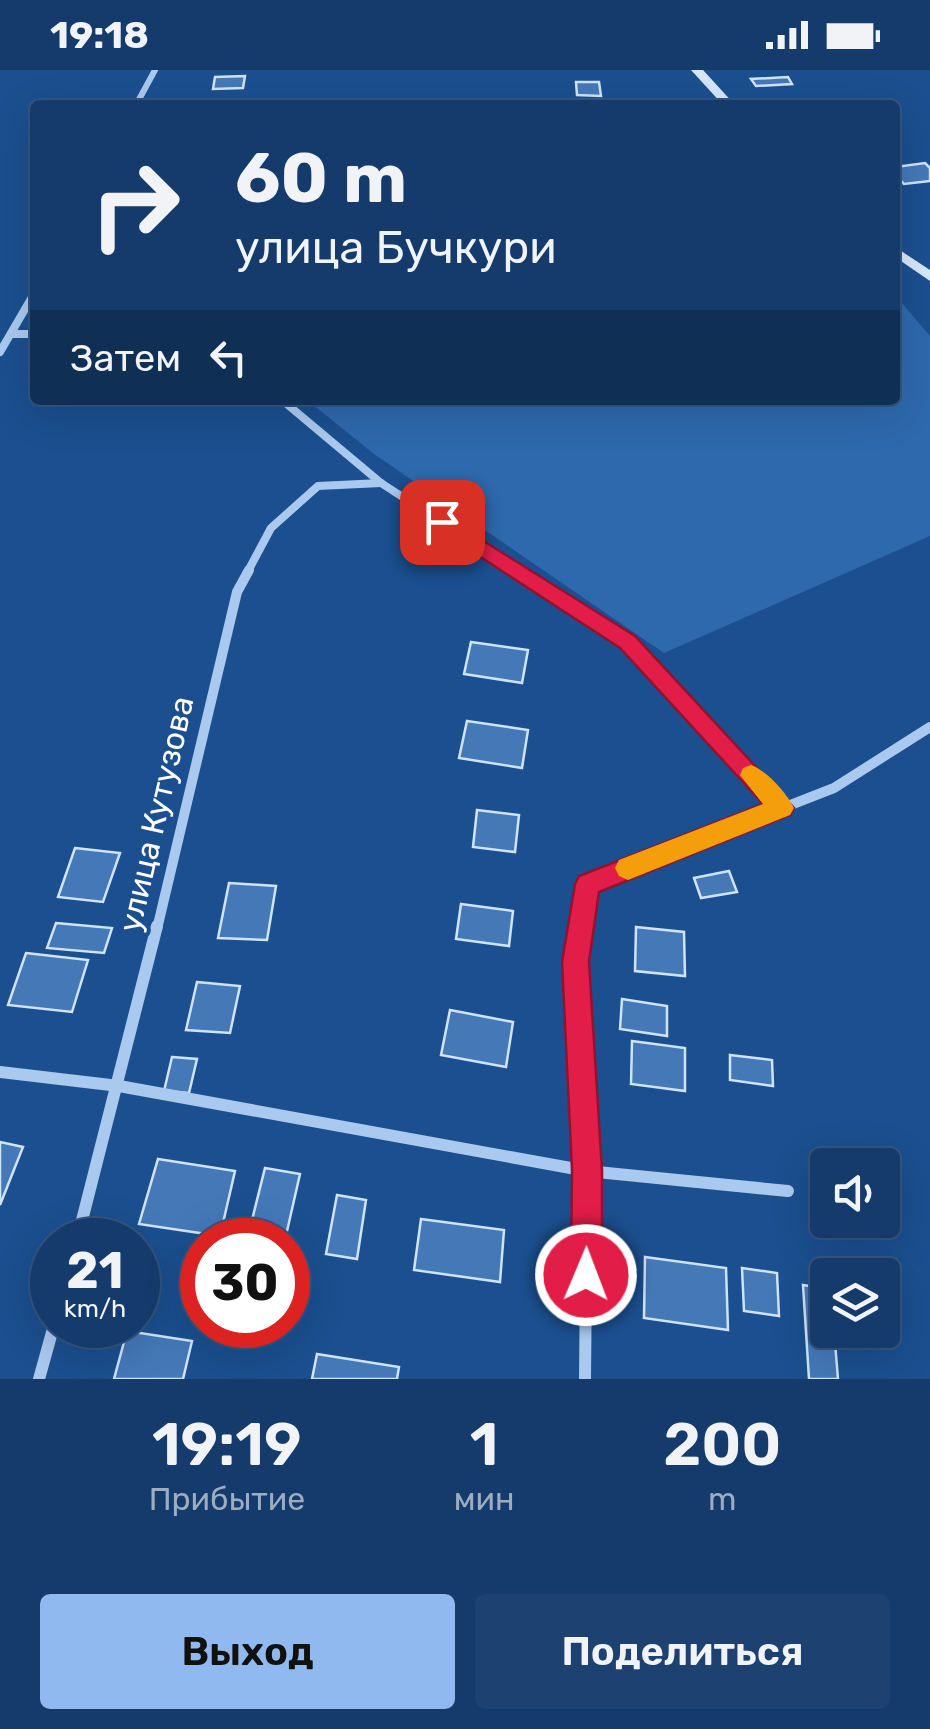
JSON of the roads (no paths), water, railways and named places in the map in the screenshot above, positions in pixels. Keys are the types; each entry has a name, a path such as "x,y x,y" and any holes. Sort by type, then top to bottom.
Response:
{"main road":[{"path":"697,70 724,100"},
{"path":"900,255 930,278"}],"street":[{"path":"139,100 155,70"},
{"path":"0,352 30,301"},
{"path":"11,334 30,334"},
{"path":"288,405 381,483 628,642 782,808"},
{"name":"улица Кутузова","path":"83,1218 119,1086 237,592 271,528 318,486 381,483"},
{"path":"585,1379 587,1170 576,962 588,884 834,788 930,727"},
{"path":"0,1072 119,1086 587,1170 788,1191"},
{"path":"39,1379 48,1348"}]}
